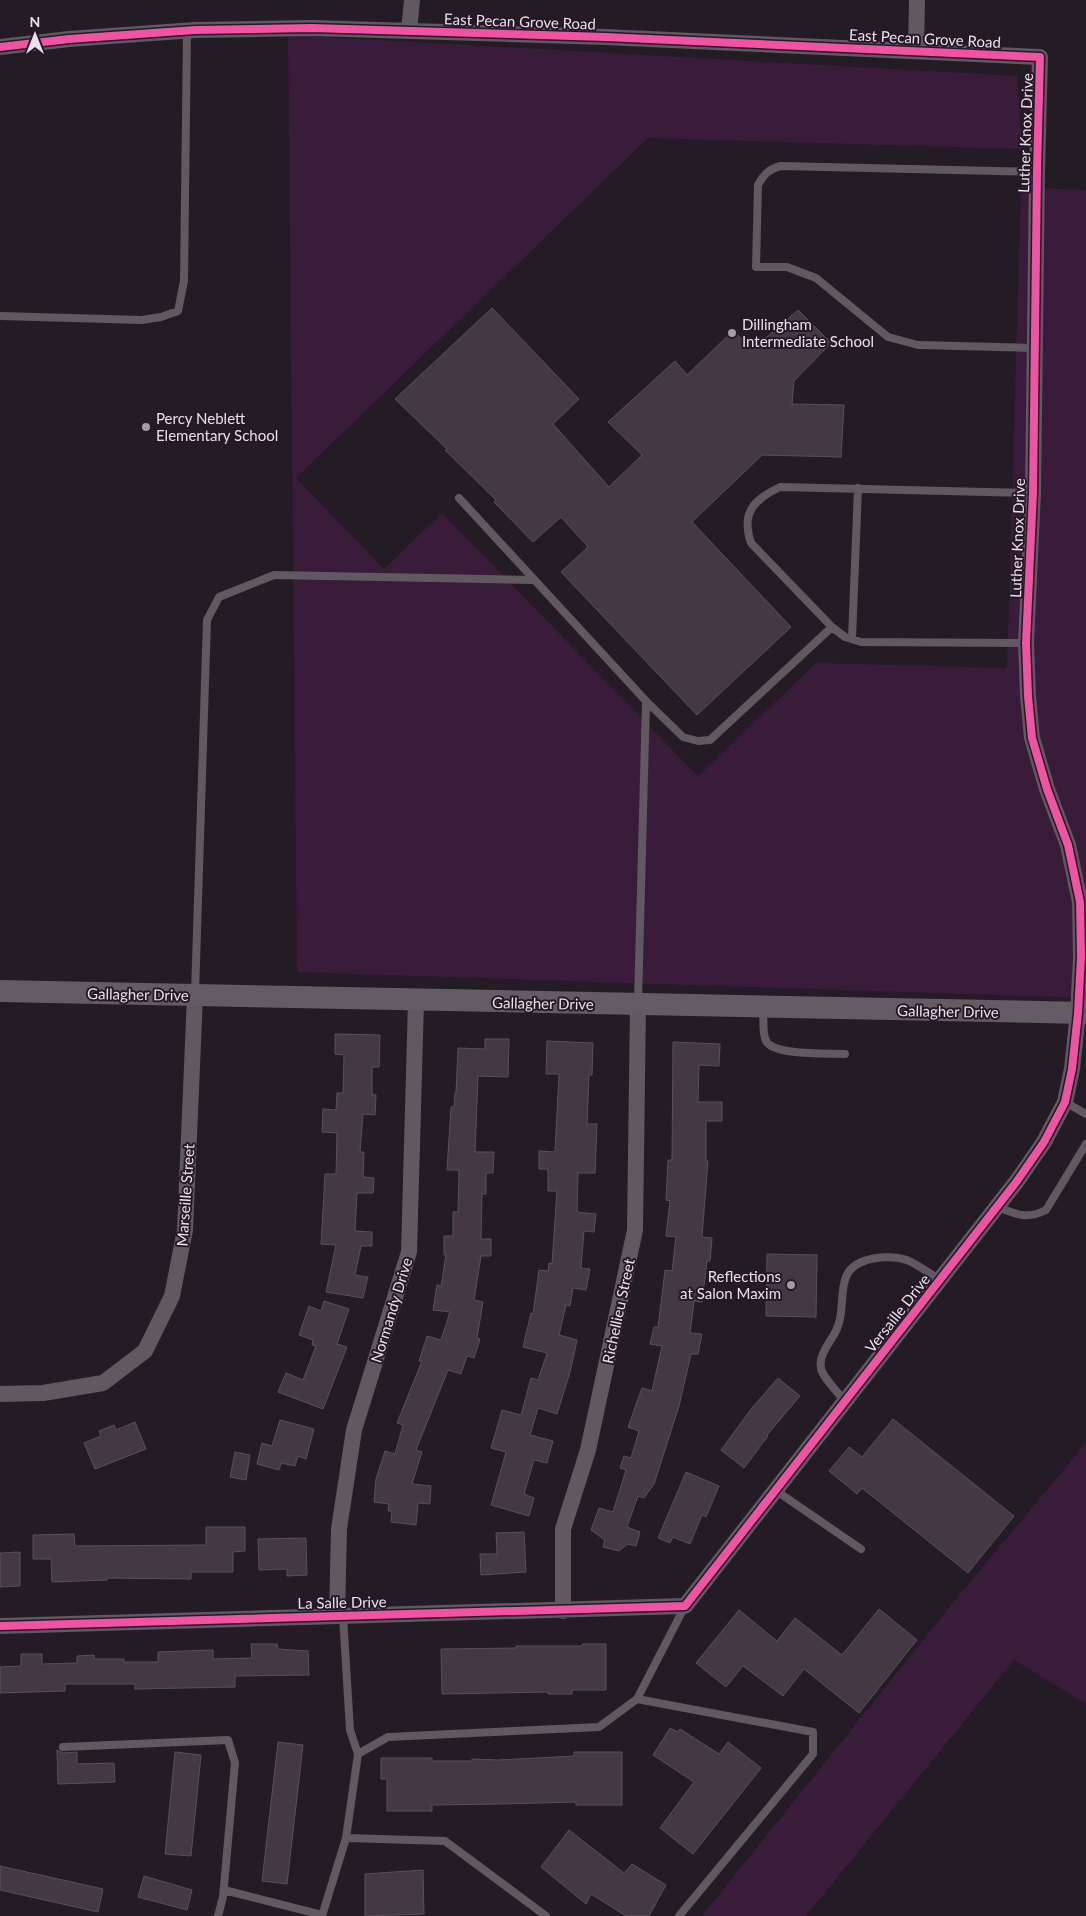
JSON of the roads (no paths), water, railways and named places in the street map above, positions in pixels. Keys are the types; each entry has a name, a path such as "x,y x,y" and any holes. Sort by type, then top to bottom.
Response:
{"street":[{"path":"409,31 412,0"},
{"path":"916,52 917,0"},
{"name":"East Pecan Grove Road","path":"0,47 69,39 187,31 312,28 615,38 1040,57"},
{"name":"Luther Knox Drive","path":"1040,57 1033,493 1026,644 1028,696 1032,738 1047,789 1068,845 1080,902 1082,1013"},
{"name":"Gallagher Drive","path":"0,991 416,1001 1082,1013"},
{"name":"Marseille Street","path":"0,1394 43,1393 103,1383 145,1351 172,1296 185,1230 195,996"},
{"name":"Normandy Drive","path":"340,1616 339,1529 354,1430 409,1252 416,1001"},
{"name":"Richellieu Street","path":"563,1611 563,1529 588,1450 635,1230 638,1005"},
{"name":"Versaille Drive","path":"685,1606 997,1207 1044,1142 1065,1102 1082,1013"},
{"name":"La Salle Drive","path":"0,1626 685,1606"}],"lane":[{"path":"0,316 142,320 161,317 178,311 184,280 187,31"},
{"path":"1034,348 918,345 888,337 816,278 787,268 756,267 758,185 763,176 771,169 782,166 1037,172"},
{"path":"1026,644 861,642 852,639 832,627 751,543 746,529 748,515 755,504 766,494 780,487 1033,493"},
{"path":"852,639 858,488"},
{"path":"459,498 646,701 683,737 698,741 710,740 832,627"},
{"path":"195,996 206,620 219,598 274,575 534,580"},
{"path":"638,1005 646,701"},
{"path":"763,1008 766,1040 772,1047 782,1051 845,1054"},
{"path":"1065,1102 1086,1114"},
{"path":"997,1207 1023,1216 1037,1215 1046,1210 1086,1144"},
{"path":"845,1402 823,1373 820,1362 838,1326 845,1282 852,1269 871,1259 896,1257 910,1261 940,1280"},
{"path":"776,1490 862,1548"},
{"path":"358,1754 388,1736 600,1727 637,1699 685,1606"},
{"path":"224,1890 322,1915 346,1838 358,1754 350,1730 340,1616"},
{"path":"637,1699 813,1732 813,1754 680,1916"},
{"path":"63,1747 228,1740 235,1764 224,1890 218,1916"},
{"path":"346,1838 445,1840 546,1916"}],"place":[{"name":"Dillingham Intermediate School","path":"732,333"},
{"name":"Percy Neblett Elementary School","path":"146,427"},
{"name":"Reflections at Salon Maxim","path":"791,1285"}]}
